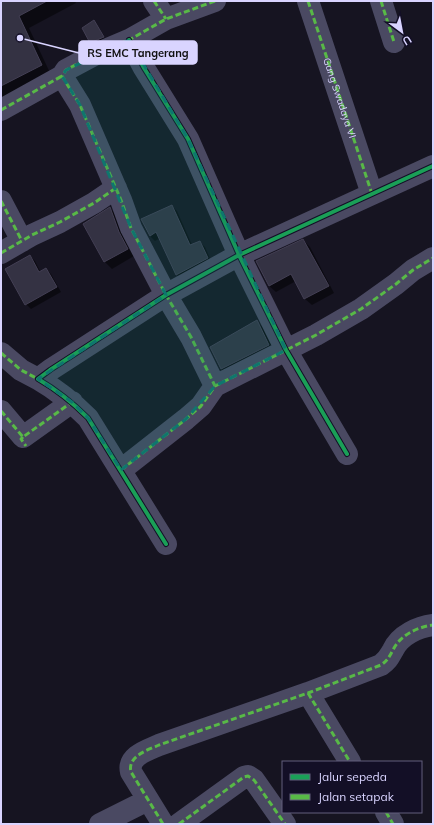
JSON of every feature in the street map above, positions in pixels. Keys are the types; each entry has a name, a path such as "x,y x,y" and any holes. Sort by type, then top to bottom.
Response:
{"street":[{"path":"154,1 166,19"},
{"path":"1,110 62,76 66,70 96,54 128,40 166,19 215,1"},
{"name":"Gang Swadaya VI","path":"308,1 372,194"},
{"path":"381,1 394,42"},
{"path":"128,40 188,139 205,180 286,350 347,454"},
{"path":"62,76 80,106 116,188 131,228 166,295 191,337 215,386"},
{"path":"38,379 166,295 240,255 433,166"},
{"path":"1,253 94,203 116,188"},
{"path":"1,201 22,241"},
{"path":"121,470 201,406 215,386 316,335 361,309 413,270 433,258"},
{"path":"2,356 21,370 55,389 72,402 88,418 166,544"},
{"path":"1,411 25,441 72,402"},
{"path":"163,824 131,772 130,767 132,761 138,755 159,745 308,693 381,665 387,660 397,644 404,637 416,629 433,625"},
{"path":"308,693 349,761"},
{"path":"179,824 244,777 248,776 254,780 285,824"},
{"path":"100,824 148,800"},
{"path":"386,813 392,824"}],"highlighted area":[{"path":"129,40 188,139 286,350 215,386 186,419 121,470 88,418 72,402 38,379 166,295 131,228 80,105 62,76 66,70"}],"building":[{"path":"1,1 47,1 19,16 42,65 1,86"},
{"path":"94,20 104,37 90,43 82,28"},
{"path":"172,205 190,245 200,241 208,258 176,275 156,232 150,236 141,219"},
{"path":"110,207 119,232 128,249 104,262 83,224"},
{"path":"303,239 329,286 304,299 291,274 269,286 256,261"},
{"path":"30,255 39,272 46,268 57,287 25,305 5,269"},
{"path":"257,320 269,345 221,369 210,347"}],"marked path":[{"path":"154,1 166,19"},
{"path":"121,470 201,406 215,386 191,337 166,295 131,228 121,200 80,105 62,76 66,70 96,54 129,40 166,19 215,1"},
{"path":"308,1 372,194"},
{"path":"381,1 394,42"},
{"path":"1,110 62,76"},
{"path":"1,253 94,203 116,188"},
{"path":"1,201 22,241"},
{"path":"215,386 316,335 361,309 413,270 433,258"},
{"path":"1,353 21,370 38,379"},
{"path":"1,411 23,437 72,402"},
{"path":"23,437 21,439 26,446"},
{"path":"163,824 131,772 132,762 139,754 159,745 308,693 381,665 387,660 396,645 405,636 421,628 433,625"},
{"path":"308,693 349,761"},
{"path":"179,824 244,777 248,776 254,780 285,824"},
{"path":"387,813 393,824"}],"cycle path":[{"path":"129,40 144,68 188,139 239,255 166,295 38,379 52,387 88,418 166,544"},
{"path":"347,454 286,350 239,255 433,166"}],"place":[{"name":"RS EMC Tangerang","path":"20,38"}]}
